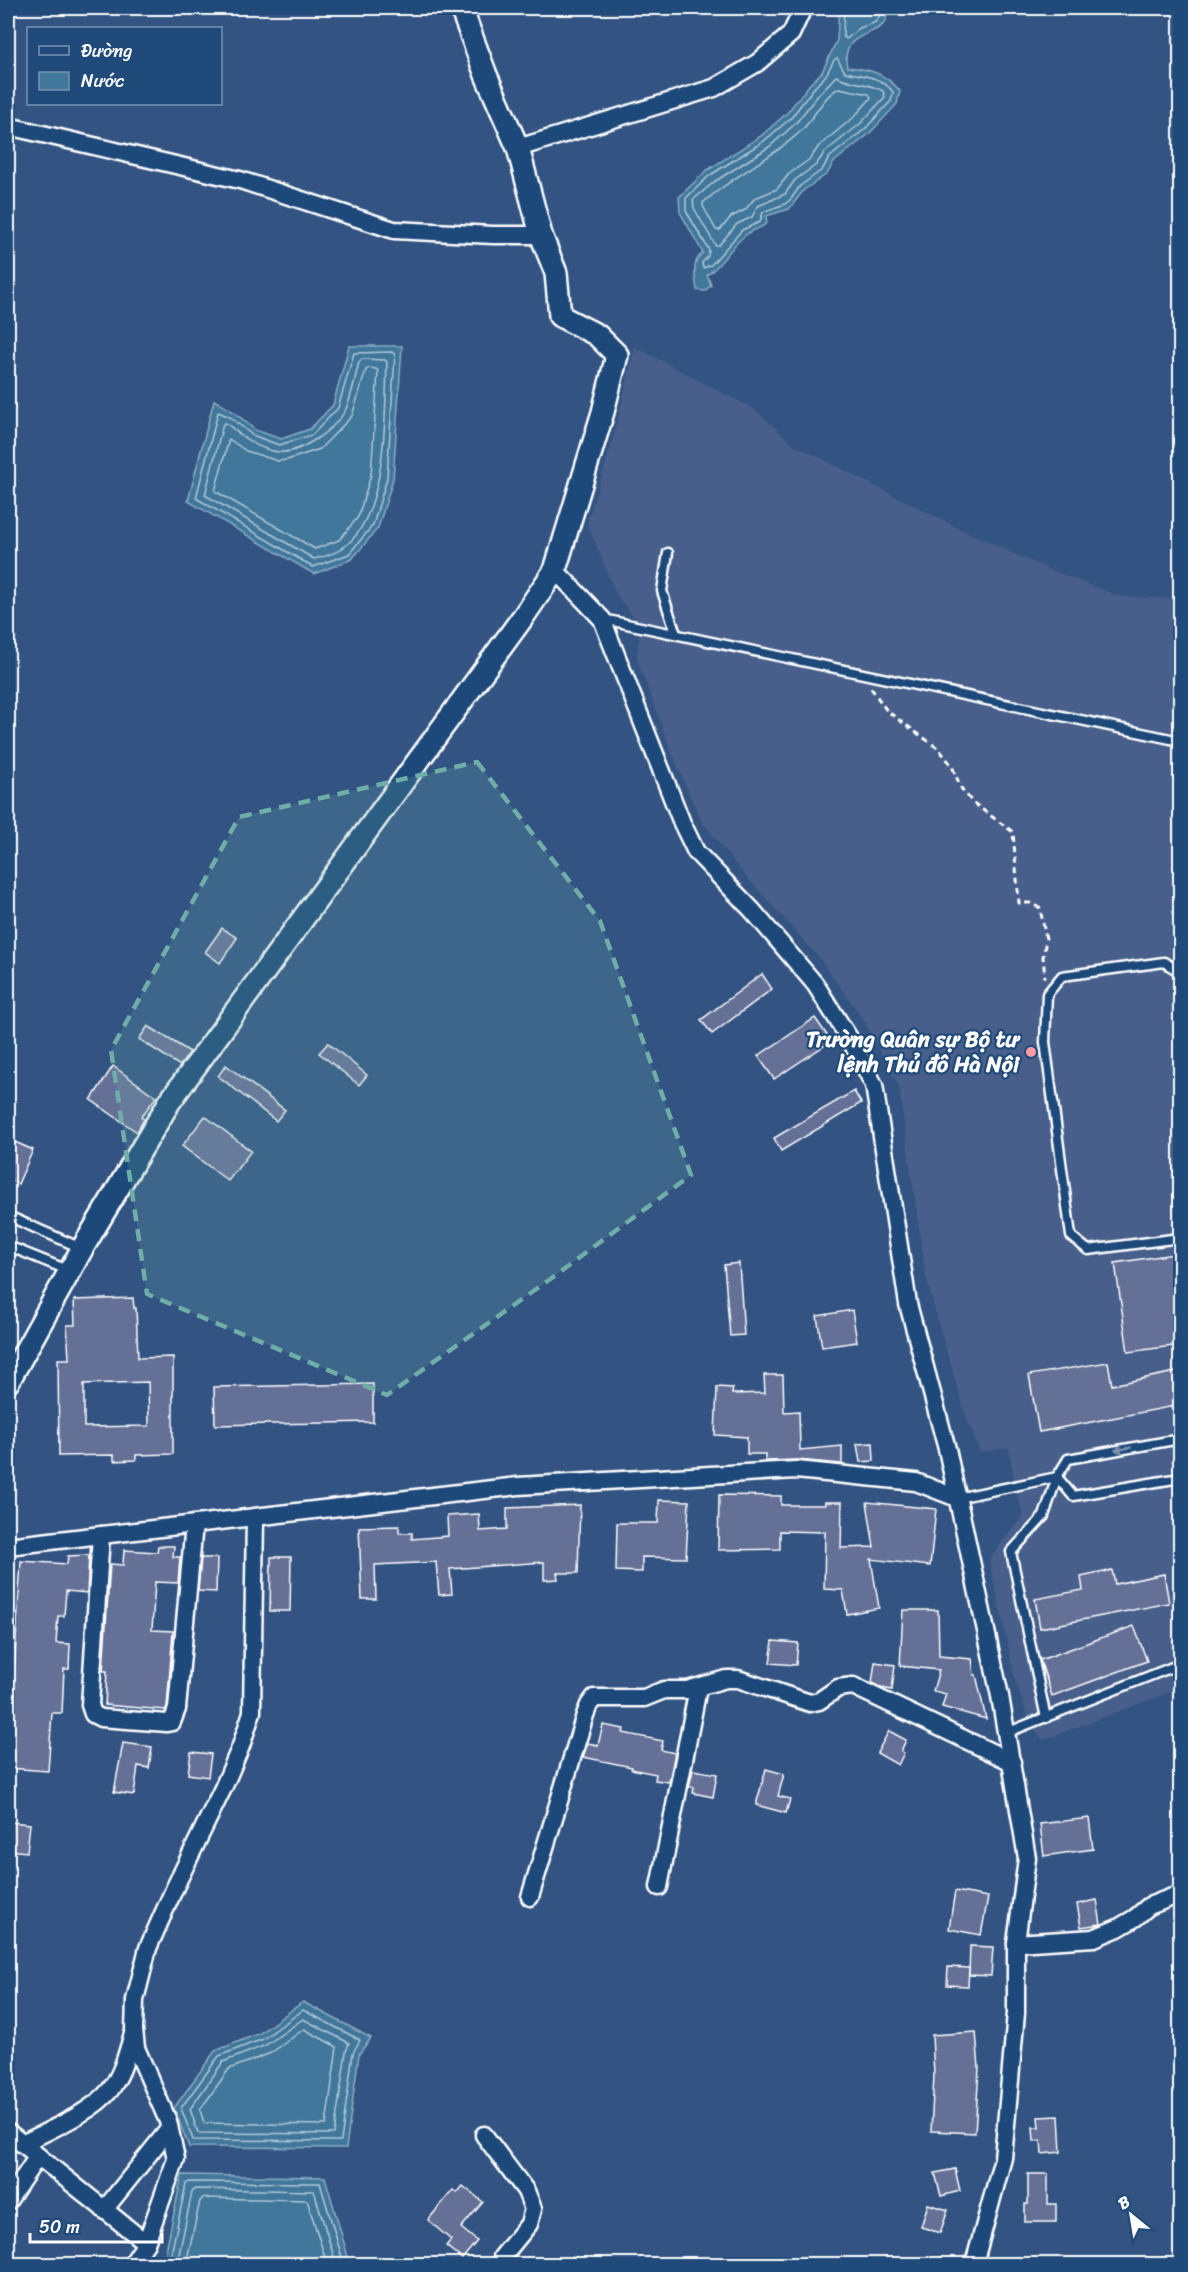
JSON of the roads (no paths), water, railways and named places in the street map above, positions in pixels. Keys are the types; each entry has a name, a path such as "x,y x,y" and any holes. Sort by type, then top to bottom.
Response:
{"street":[{"path":"8,1382 82,1249 170,1101 555,570 603,412 617,355 597,335 560,316 556,273 541,235 518,148 486,75 461,8"},
{"path":"518,148 714,88 757,63 791,33 803,8"},
{"path":"8,126 240,180 394,230 541,235"},
{"path":"555,570 602,619 682,823 696,852 752,910 815,984 851,1041 874,1085 908,1304 947,1449 1012,1762 1027,1858 1016,1943 1016,2013 1003,2158 974,2265"},
{"path":"8,1546 518,1486 796,1470 916,1482 957,1498"},
{"path":"132,2265 146,2243 176,2159 168,2121 140,2059 134,2030 135,2000 148,1948 224,1786 252,1712 255,1517"},
{"path":"101,1535 90,1706 93,1714 101,1718 167,1723 172,1722 177,1709 194,1524"},
{"path":"530,1897 589,1705 594,1698 644,1698 664,1690 698,1688 726,1679 738,1679 810,1703 819,1701 838,1688 853,1686 1012,1762"},
{"path":"659,1887 698,1688"},
{"path":"1016,1943 1094,1938 1135,1918 1149,1906 1180,1894"},
{"path":"22,2144 82,2112 109,2091 123,2068 134,2030"},
{"path":"104,2210 169,2129"},
{"path":"8,2132 146,2243"},
{"path":"484,2135 526,2191 533,2209 529,2224 502,2257 502,2265"},
{"path":"8,2201 38,2157"}],"lane":[{"path":"668,553 662,591 676,634"},
{"path":"602,619 1180,741"},
{"path":"1180,972 1164,962 1062,976 1047,994 1045,1042 1071,1236 1088,1250 1180,1238"},
{"path":"8,1216 82,1249"},
{"path":"8,1246 70,1271"},
{"path":"1046,1718 1011,1552 1044,1516 1057,1477 1068,1459 1180,1439"},
{"path":"957,1498 1057,1477"},
{"path":"1057,1477 1073,1496 1180,1478"},
{"path":"1006,1733 1180,1664"}],"water":[{"path":"839,8 887,8 886,21 880,27 853,41 846,55 847,67 869,71 888,80 900,91 897,104 869,134 834,162 827,174 804,190 789,209 766,216 767,223 741,238 718,266 707,275 711,285 705,291 697,290 695,265 703,253 680,212 679,197 706,171 761,136 787,113 822,72 837,40"},
{"path":"349,346 402,346 393,479 378,528 352,559 314,574 188,501 214,400 234,412 255,430 281,439 310,429 333,405"},
{"path":"303,2002 371,2038 359,2054 346,2148 189,2147 174,2108 215,2051 260,2033"},
{"path":"182,2175 325,2177 350,2264 163,2264"}],"place":[{"name":"Trường Quân sự Bộ tư lệnh Thủ đô Hà Nội","path":"1031,1052"}]}
